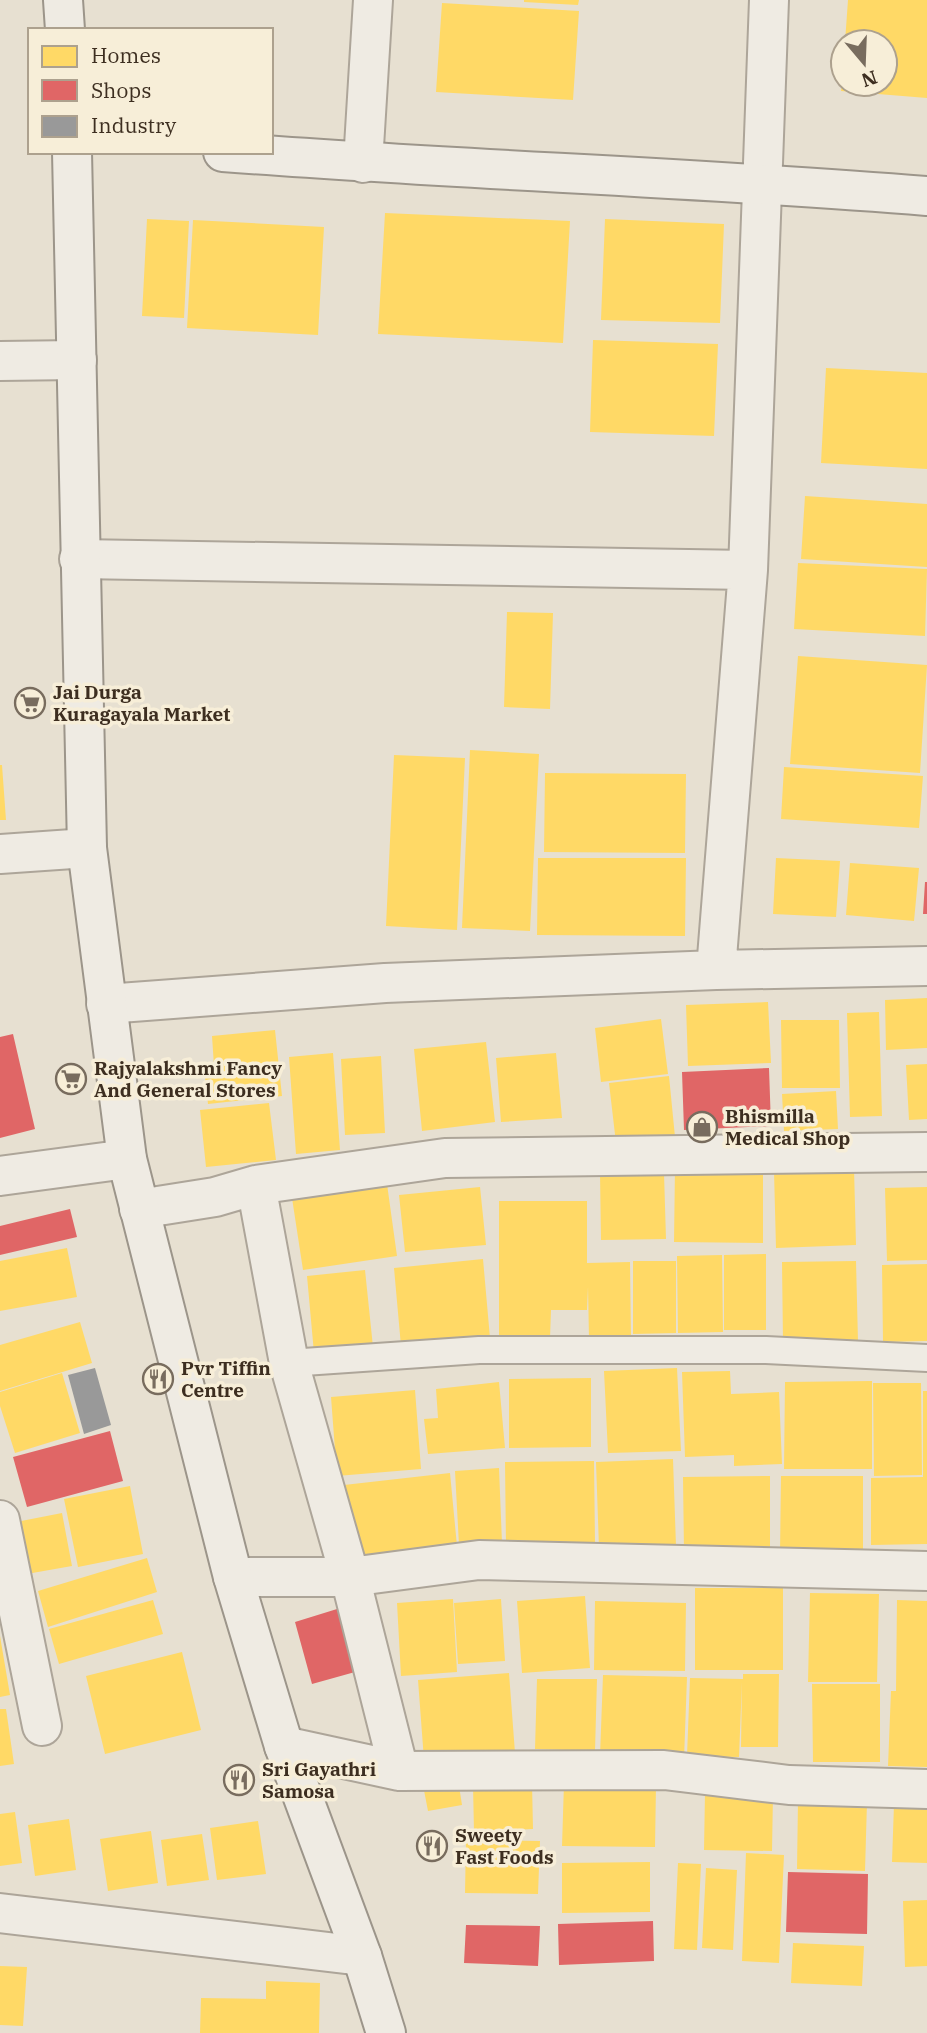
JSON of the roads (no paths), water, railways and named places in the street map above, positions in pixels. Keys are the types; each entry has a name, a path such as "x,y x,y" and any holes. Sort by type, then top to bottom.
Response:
{"street":[{"path":"63,0 65,28"},
{"path":"363,163 373,0"},
{"path":"716,970 748,570 769,0"},
{"path":"72,154 87,848 127,1159 233,1577 284,1746 362,1955 386,2033"},
{"path":"248,154 363,163 762,182 927,196"},
{"path":"0,361 77,360"},
{"path":"79,559 748,570"},
{"path":"0,854 87,848"},
{"path":"106,1004 385,983 716,970 927,966"},
{"path":"139,1209 215,1196 256,1185 445,1158 927,1152"},
{"path":"0,1176 127,1159"},
{"path":"256,1185 289,1363 350,1577 399,1771"},
{"path":"0,1520 42,1726"},
{"path":"233,1577 350,1577 479,1560 927,1571"},
{"path":"284,1746 399,1771 664,1770 789,1785 927,1788"},
{"path":"0,1913 362,1955"}],"lane":[{"path":"289,1363 479,1350 766,1350 927,1358"}],"place":[{"name":"Jai Durga Kuragayala Market","path":"30,703"},
{"name":"Rajyalakshmi Fancy And General Stores","path":"71,1079"},
{"name":"Bhismilla Medical Shop","path":"702,1127"},
{"name":"Pvr Tiffin Centre","path":"158,1379"},
{"name":"Sri Gayathri Samosa","path":"239,1780"},
{"name":"Sweety Fast Foods","path":"432,1846"}]}
